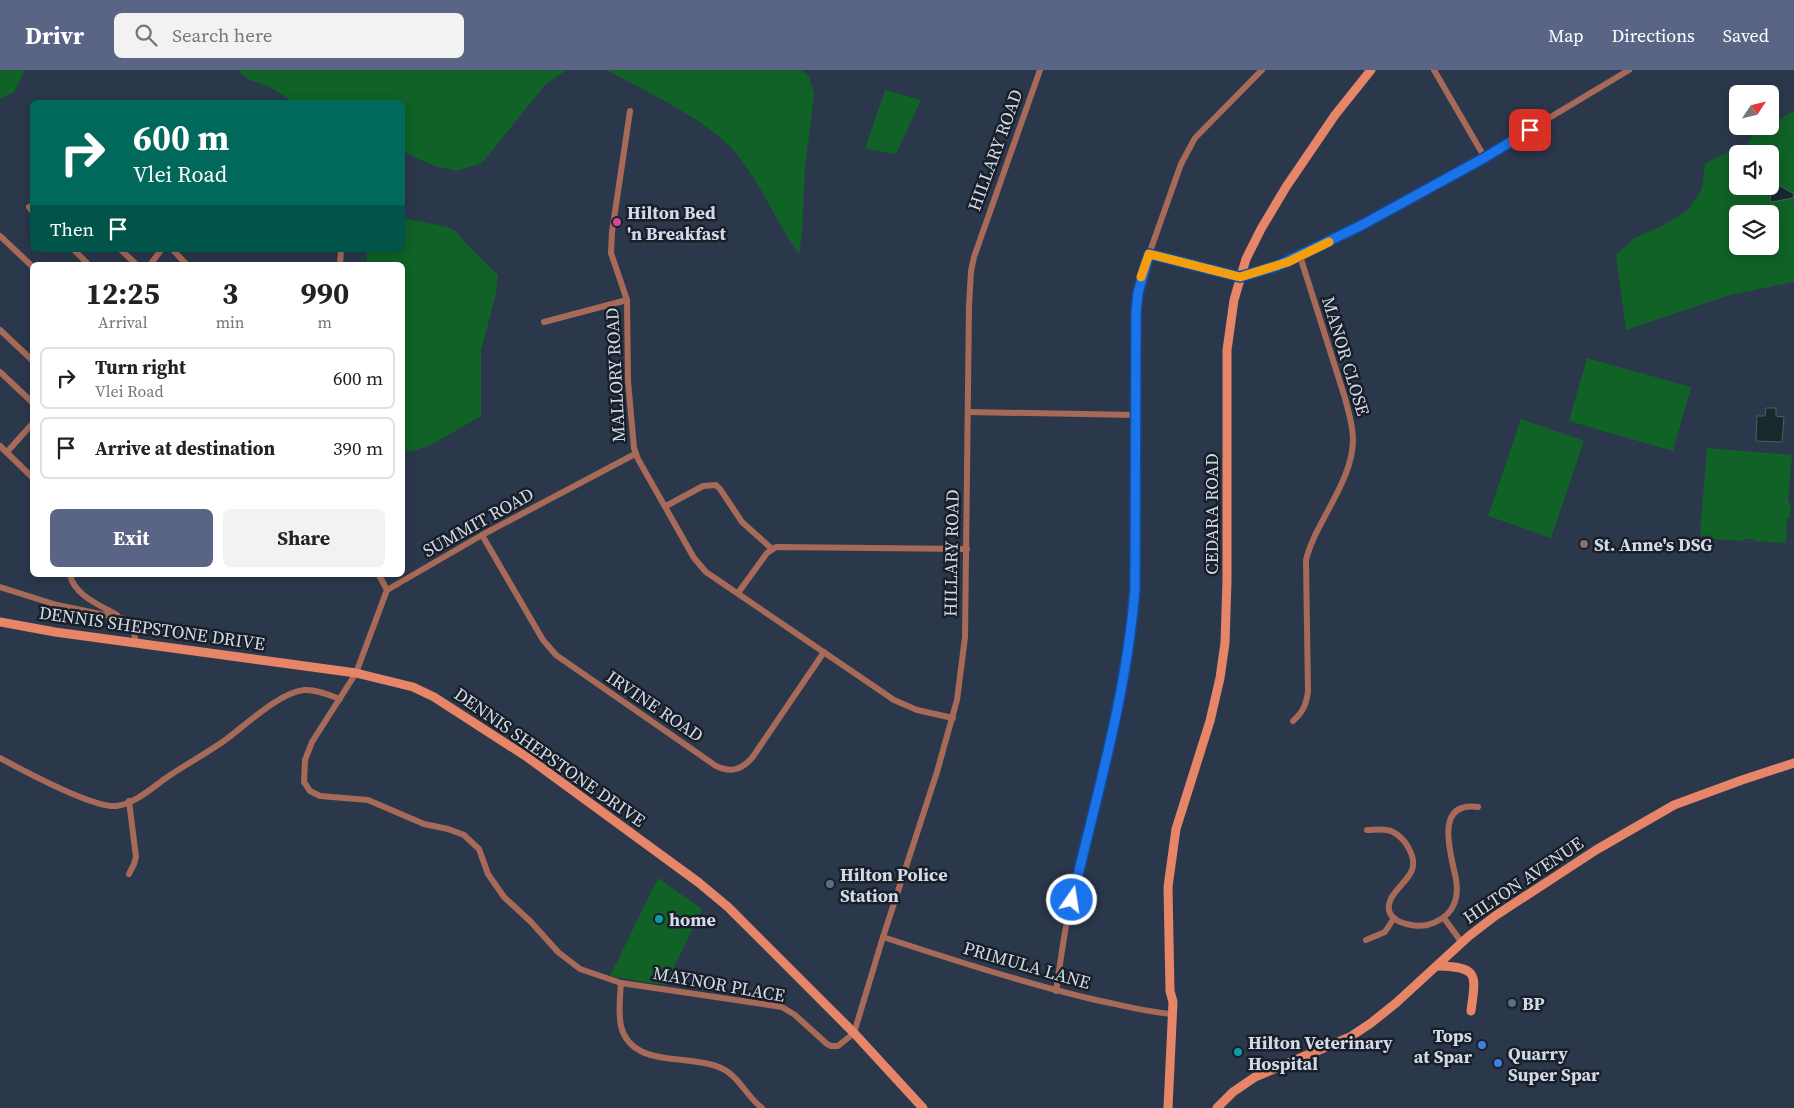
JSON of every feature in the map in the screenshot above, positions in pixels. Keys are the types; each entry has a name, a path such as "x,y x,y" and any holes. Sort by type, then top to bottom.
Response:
{"street":[{"name":"HILLARY ROAD","path":"854,1033 937,772 957,700 965,637 970,285 974,256 1040,70"},
{"path":"1056,991 1068,918 1129,651 1135,588 1136,312 1138,293 1149,254 1189,148 1195,138 1262,70"},
{"name":"CEDARA ROAD","path":"1162,1108 1169,1014 1172,1002 1170,991 1168,887 1176,829 1210,722 1220,678 1225,643 1227,580 1227,350 1231,313 1246,259 1261,229 1286,187 1335,115 1371,70"},
{"path":"1434,70 1484,158"},
{"path":"1149,254 1240,277 1277,266 1360,226 1484,158 1621,72 1629,70"},
{"name":"MALLORY ROAD","path":"630,111 611,253 627,300 628,381 635,454 694,558 706,572 904,706 952,718"},
{"path":"0,236 30,264"},
{"path":"76,252 86,262"},
{"path":"124,252 134,262"},
{"path":"175,252 184,262"},
{"name":"MANOR CLOSE","path":"1293,721 1302,712 1306,704 1308,692 1306,560 1309,548 1335,497 1348,466 1353,440 1351,421 1300,256"},
{"path":"544,322 627,300"},
{"path":"0,330 30,358"},
{"path":"0,372 30,400"},
{"path":"968,412 1136,414"},
{"path":"7,452 30,426"},
{"path":"0,446 30,475"},
{"name":"SUMMIT ROAD","path":"387,590 482,535 635,454"},
{"path":"666,506 703,486 716,485 742,522 772,549"},
{"name":"IRVINE ROAD","path":"482,535 543,640 556,655 708,761 724,770 734,770 752,758 824,652"},
{"path":"738,593 767,553 776,547 967,549"},
{"path":"70,577 71,581 80,592 132,625 136,643"},
{"path":"379,577 387,590 356,673 312,742 305,760 303,774 306,787 314,794 320,796 359,798 377,803 397,814 424,824 448,829 464,835 479,849 488,874 504,897 531,922 558,952 580,969 621,983 620,1024 628,1041 649,1056 698,1062 720,1067 730,1074 762,1108"},
{"path":"0,587 58,605 124,619"},
{"name":"DENNIS SHEPSTONE DRIVE","path":"0,622 54,632 356,673 413,687 434,697 527,757 698,882 728,907 854,1033 923,1108"},
{"path":"0,758 36,778 105,805 115,806 130,801 223,741 288,695 304,690 315,690 340,699"},
{"name":"HILTON AVENUE","path":"1217,1108 1233,1092 1255,1078 1350,1037 1396,1003 1494,916 1556,874 1674,805 1794,763"},
{"path":"129,874 136,857 130,801"},
{"path":"1367,830 1383,829 1393,832 1403,839 1412,856 1412,870 1390,899 1388,907 1394,918 1402,924 1421,926 1444,918 1451,912 1457,893 1448,832 1450,821 1453,814 1461,807 1468,805 1478,807"},
{"path":"1366,940 1385,932 1394,918"},
{"path":"1444,918 1462,943"},
{"name":"PRIMULA LANE","path":"883,937 964,964 1056,991 1169,1014"},
{"path":"1438,966 1460,966 1468,969 1474,982 1471,1011"},
{"name":"MAYNOR PLACE","path":"621,983 782,1007 795,1015 818,1038 831,1046 841,1044 854,1033"},
{"name":"CEDARA ROAD","path":"1168,1108 1169,1014"}],"green space":[{"path":"0,70 25,70 14,92 0,99"},
{"path":"238,70 566,70 545,85 482,163 457,171 434,166 405,153 405,100 288,100 273,89 248,79"},
{"path":"607,70 801,70 809,77 814,94 805,168 802,233 799,254 753,177 736,153 724,141 710,129 676,107"},
{"path":"885,90 921,100 896,154 865,149"},
{"path":"1794,111 1794,282 1730,295 1626,330 1616,255 1634,238 1662,226 1689,209 1702,188 1705,164 1721,155 1729,153 1729,195 1779,195 1779,145 1747,145 1753,135 1779,135 1779,119"},
{"path":"405,218 448,227 456,231 498,275 496,294 481,350 481,416 429,446 405,451 405,262 366,262 367,252 405,252"},
{"path":"1587,358 1691,387 1673,451 1569,421"},
{"path":"1521,419 1584,441 1551,538 1488,516"},
{"path":"1707,448 1792,455 1788,502 1791,503 1790,518 1787,519 1786,543 1754,541 1754,539 1745,539 1745,541 1712,539 1712,536 1700,535"},
{"path":"658,878 702,909 698,918 665,985 610,976"}],"shaded area":[{"path":"1779,185 1794,194 1793,198 1772,202 1770,200 1771,195 1779,195"},
{"path":"1766,408 1776,408 1776,416 1784,417 1782,442 1756,441 1757,416 1765,416"}],"slow traffic":[{"path":"1141,277 1149,254 1240,277 1288,262 1329,242"}],"place":[{"name":"Hilton Bed 'n Breakfast","path":"617,222"},
{"name":"St. Anne's DSG","path":"1584,544"},
{"name":"Hilton Police Station","path":"830,884"},
{"name":"home","path":"659,919"},
{"name":"BP","path":"1512,1003"},
{"name":"Tops at Spar","path":"1482,1045"},
{"name":"Hilton Veterinary Hospital","path":"1238,1052"},
{"name":"Quarry Super Spar","path":"1498,1063"}],"route":[{"path":"1072,900 1129,651 1135,588 1136,312 1142,274 1149,254 1240,277 1264,271 1288,262 1360,226 1484,158 1530,130"}]}
